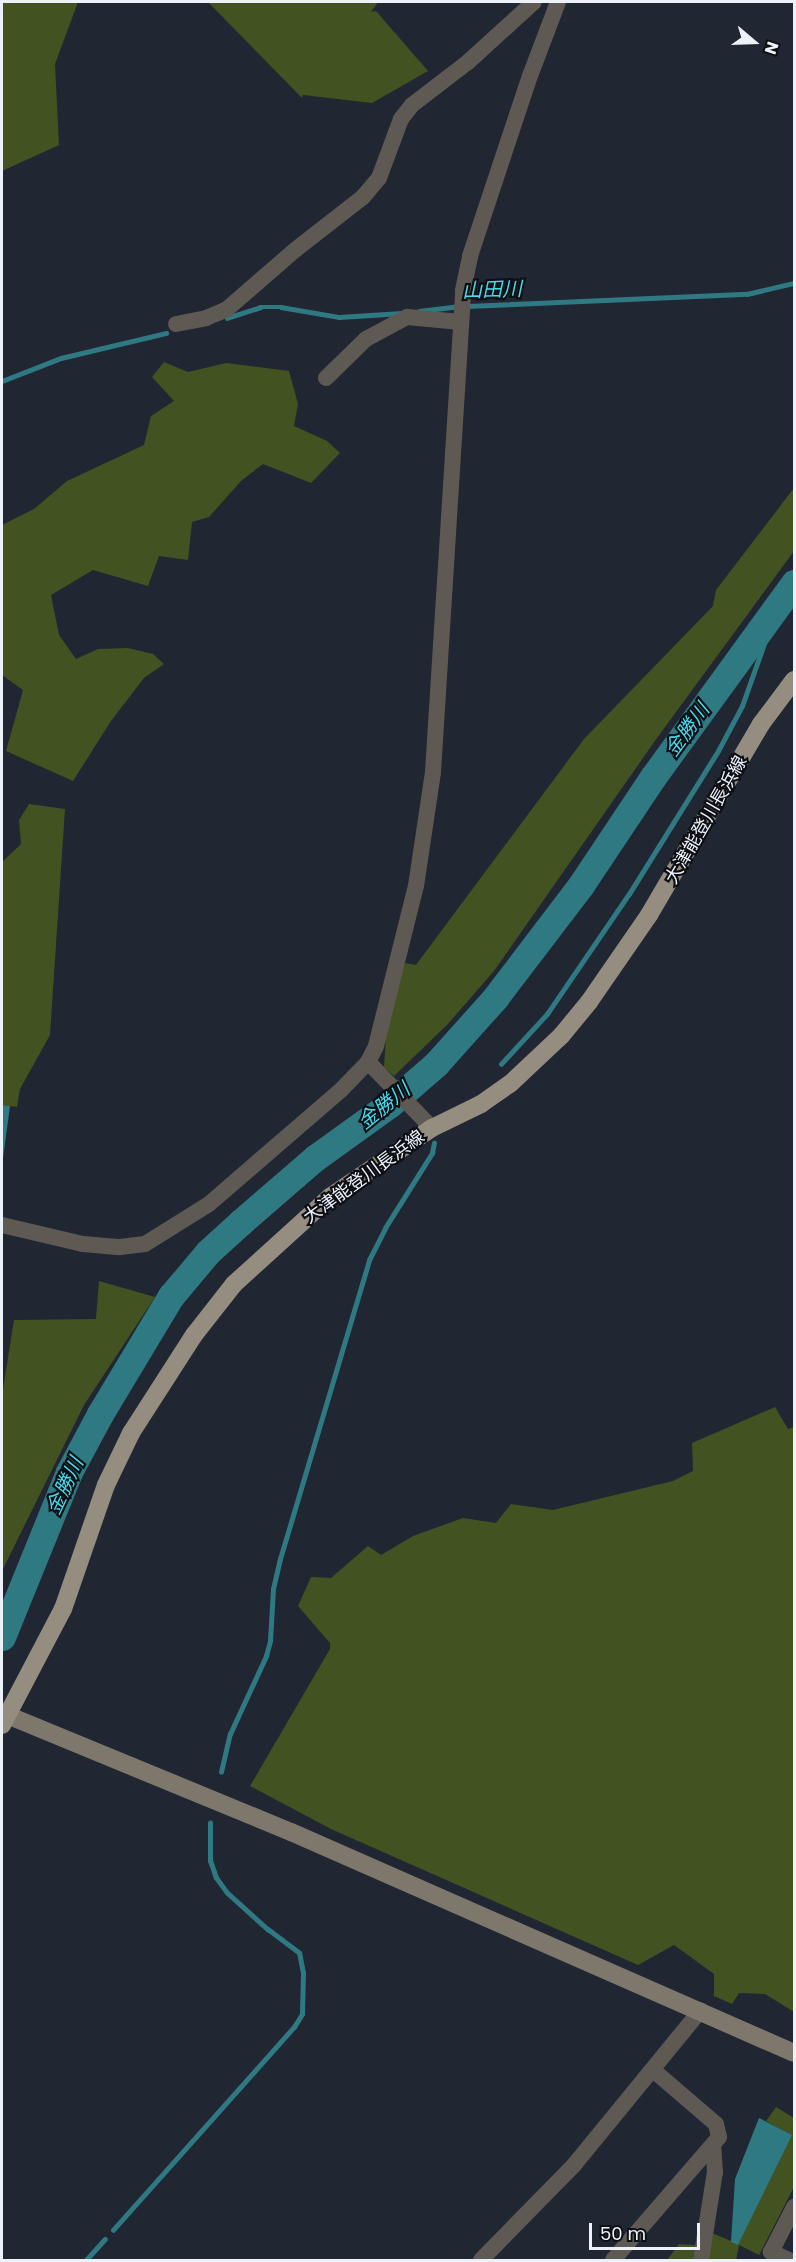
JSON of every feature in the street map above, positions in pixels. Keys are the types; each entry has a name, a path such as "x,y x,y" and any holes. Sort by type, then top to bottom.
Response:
{"main road":[{"name":"大津能登川長浜線","path":"4,1720 63,1609 105,1485 126,1443 194,1335 234,1284 330,1197 429,1124 481,1104 510,1084 561,1036 589,1002 650,915 761,724 795,680"}],"street":[{"path":"176,324 206,318 227,309 295,250 363,197 379,178 401,119 412,105 468,62 534,2"},
{"path":"2,1225 82,1244 120,1247 145,1244 209,1204 341,1090 373,1068 376,1046 416,886 433,772 463,295 470,255 530,75 558,2"},
{"path":"326,378 366,339 406,317 461,319"},
{"path":"373,1068 429,1124"},
{"path":"4,1720 291,1832 795,2053"},
{"path":"482,2260 574,2165 701,2010"},
{"path":"613,2260 719,2137 716,2124 653,2070"},
{"path":"701,2260 715,2172 713,2146"},
{"path":"789,2260 771,2252 795,2207"}],"green space":[{"path":"2,2 78,2 55,64 59,145 2,171"},
{"path":"208,2 378,2 371,12 376,11 428,71 372,103 303,95 302,98"},
{"path":"164,362 188,372 226,363 289,371 298,404 294,426 327,441 340,453 311,483 263,464 241,481 209,517 192,522 188,560 159,556 148,586 93,570 51,595 59,635 76,659 98,649 128,648 153,654 164,664 144,678 111,721 73,781 6,751 23,690 2,675 2,525 34,509 67,481 144,445 151,416 174,401 152,377"},
{"path":"794,488 794,551 657,738 494,971 447,1025 394,1076 384,1067 387,1019 405,963 416,965 584,739 713,606 716,590"},
{"path":"29,804 65,809 50,1035 20,1089 17,1107 2,1105 2,862 21,844 19,820"},
{"path":"99,1281 155,1297 84,1405 2,1571 2,1395 14,1320 96,1319"},
{"path":"775,1407 788,1429 794,1427 794,2012 765,1994 739,1993 732,2004 714,1996 714,1974 674,1945 638,1965 331,1829 250,1786 330,1649 330,1643 298,1606 311,1577 331,1578 368,1546 381,1555 413,1536 463,1518 496,1523 511,1504 553,1510 673,1481 693,1471 692,1443"},
{"path":"776,2107 794,2118 794,2187 759,2255 739,2245 736,2260 708,2260 712,2233 738,2244 791,2135 766,2121"},
{"path":"679,2244 695,2245 693,2260 667,2260"}],"water":[{"path":"2,1105 10,1106 2,1166"},
{"path":"759,2118 792,2135 738,2245 731,2242 735,2179"}],"waterway":[{"name":"山田川","path":"467,306 747,294 794,283"},
{"name":"山田川","path":"419,311 458,306"},
{"name":"山田川","path":"227,318 260,307 281,307 339,317 402,313"},
{"name":"山田川","path":"2,381 61,358 166,333"},
{"name":"金勝川","path":"2,1637 69,1472 100,1414 171,1296 208,1252 241,1222 315,1158 390,1104 436,1064 495,998 581,885 653,777 794,583"},
{"path":"501,1064 547,1014 629,894 718,751 742,706 776,610"},
{"path":"221,1772 230,1734 266,1656 270,1641 273,1589 280,1559 369,1260 385,1228 432,1153 434,1143"},
{"path":"113,2230 294,2027 302,2014 303,1973 299,1953 268,1930 227,1893 216,1878 210,1861 210,1823"},
{"path":"86,2260 105,2239"}]}
